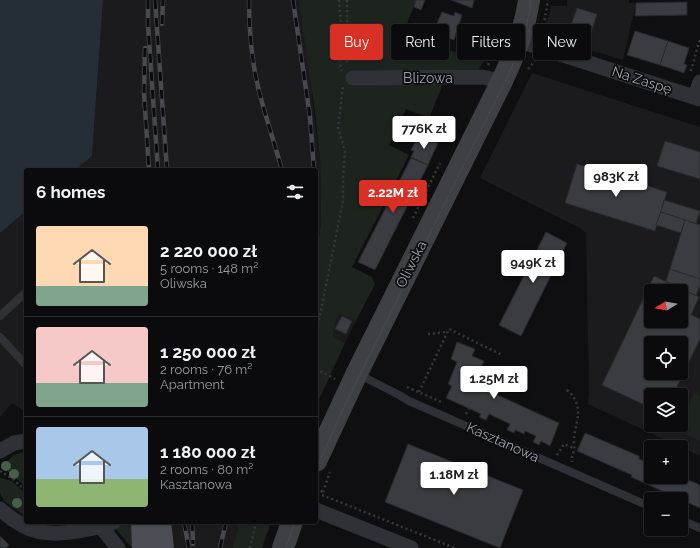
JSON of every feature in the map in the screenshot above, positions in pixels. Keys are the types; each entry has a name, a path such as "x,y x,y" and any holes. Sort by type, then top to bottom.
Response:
{"main road":[{"path":"142,524 143,548"},
{"path":"160,524 163,548"}],"street":[{"name":"Oliwska","path":"525,32 529,0"},
{"name":"Na Zaspę","path":"525,45 697,98 695,79"},
{"name":"Oliwska","path":"318,457 492,79 510,60"},
{"name":"Blizowa","path":"346,75 492,79"},
{"path":"0,451 14,443 24,441"},
{"path":"318,506 410,548"},
{"path":"0,509 13,521 40,533 52,534 70,532 100,524"},
{"path":"105,524 118,548"},
{"path":"283,548 291,524"}],"lane":[{"path":"0,316 24,294"},
{"path":"0,337 24,363"},
{"name":"Kasztanowa","path":"357,373 409,401 644,504"},
{"path":"688,523 700,528"}],"path":[{"path":"340,0 341,23 339,58 346,75"},
{"path":"318,325 343,201 345,151 338,128 346,75 347,0"},
{"path":"525,45 541,38 548,0"},
{"path":"695,79 700,38"},
{"path":"525,46 542,63"},
{"path":"525,49 529,67 525,74"},
{"path":"492,79 510,60"},
{"path":"419,392 448,328 502,355"},
{"path":"428,334 447,332"},
{"path":"318,370 335,379"},
{"path":"478,389 483,380 495,377"},
{"path":"564,444 575,449 573,442 578,419 577,404 572,394 567,390"},
{"path":"466,415 469,409"},
{"path":"0,471 13,479 24,489"},
{"path":"318,490 323,492 318,506"},
{"path":"322,495 455,548"},
{"path":"250,548 256,524"}],"shaded area":[{"path":"0,0 103,0 92,156 77,168 24,168 24,213 0,233"},
{"path":"103,0 313,0 312,98 320,160 321,223 318,244 318,168 77,168 92,156"},
{"path":"299,0 416,0 407,24 391,24 391,60 449,60 449,50 457,52 457,60 484,60 479,69 358,73 443,84 429,118 406,109 389,145 409,155 352,267 372,277 375,284 356,321 338,313 333,336 345,343 318,402 318,244 321,223 320,160 315,112"},
{"path":"567,0 629,0 629,3 636,3 623,60 591,50 591,24 546,24 551,6 567,6"},
{"path":"532,73 700,127 700,456 688,450 688,440 666,440 648,432 688,432 688,388 644,388 644,430 588,404 586,233 580,228 480,178"},
{"path":"24,213 24,411 12,403 0,417 0,233"},
{"path":"338,312 356,321 345,343 333,336"},
{"path":"694,393 700,396 700,441 682,432 688,432 688,405"},
{"path":"24,452 24,485 2,466 14,455"},
{"path":"0,478 12,481 24,492 24,516 4,501 0,493"},
{"path":"122,524 134,524 135,548 132,548 114,527"},
{"path":"171,524 239,524 232,548 175,548 172,541"},
{"path":"239,524 270,524 262,548 232,548"}],"building":[{"path":"416,0 425,0 421,10 414,7"},
{"path":"451,0 474,0 472,8"},
{"path":"687,2 687,15 635,16 636,3"},
{"path":"577,8 597,14 591,33 591,24 571,24"},
{"path":"442,12 454,16 455,12 462,15 459,24 457,24 457,31 454,40 449,38 449,24 437,24"},
{"path":"635,31 668,41 660,65 627,55"},
{"path":"668,41 689,48 684,64 687,65 684,73 660,65"},
{"path":"421,135 438,143 428,165 411,157 414,151 411,150 416,140 418,142"},
{"path":"665,141 700,152 700,179 657,166"},
{"path":"411,158 428,165 375,270 358,262"},
{"path":"577,164 667,192 655,231 565,203"},
{"path":"664,200 700,211 696,224 661,212"},
{"path":"661,212 685,220 681,233 656,225"},
{"path":"685,220 700,225 700,279 670,269"},
{"path":"546,232 567,243 521,336 499,325"},
{"path":"670,269 700,279 700,285 696,296 688,292 688,284 672,284 666,281"},
{"path":"654,276 671,284 650,284"},
{"path":"688,292 699,297 691,315 700,319 700,339 688,364 688,336 644,336 644,380 680,380 676,388 644,388 644,405 602,385 644,297 644,328 688,328"},
{"path":"342,316 352,321 346,334 335,329"},
{"path":"457,342 475,349 472,356 484,361 478,373 473,371 471,376 475,377 471,386 481,391 482,388 559,423 550,446 541,441 539,445 533,442 536,436 525,431 524,434 515,430 514,433 507,430 510,424 489,414 486,420 479,417 481,414 446,398 452,386 448,384 457,362 451,359"},
{"path":"585,433 639,456 639,459 644,461 644,483 631,477 632,475 577,451"},
{"path":"408,444 523,490 500,548 385,502"},
{"path":"688,480 700,485 700,508 688,503 688,492 664,492 647,484 688,484"},
{"path":"0,536 9,545 6,548 0,548"}],"tram line":[{"path":"318,465 343,409 506,80 525,31 531,0"},
{"path":"286,548 294,524"}],"railway":[{"path":"148,0 148,25 158,168"},
{"path":"155,0 167,168"},
{"path":"162,24 163,0"},
{"path":"249,0 250,36 257,84 281,168"},
{"path":"293,0 310,117 314,168"},
{"path":"145,48 144,93 149,168"},
{"path":"184,524 189,548"},
{"path":"192,524 193,544"},
{"path":"220,548 226,524"}]}
